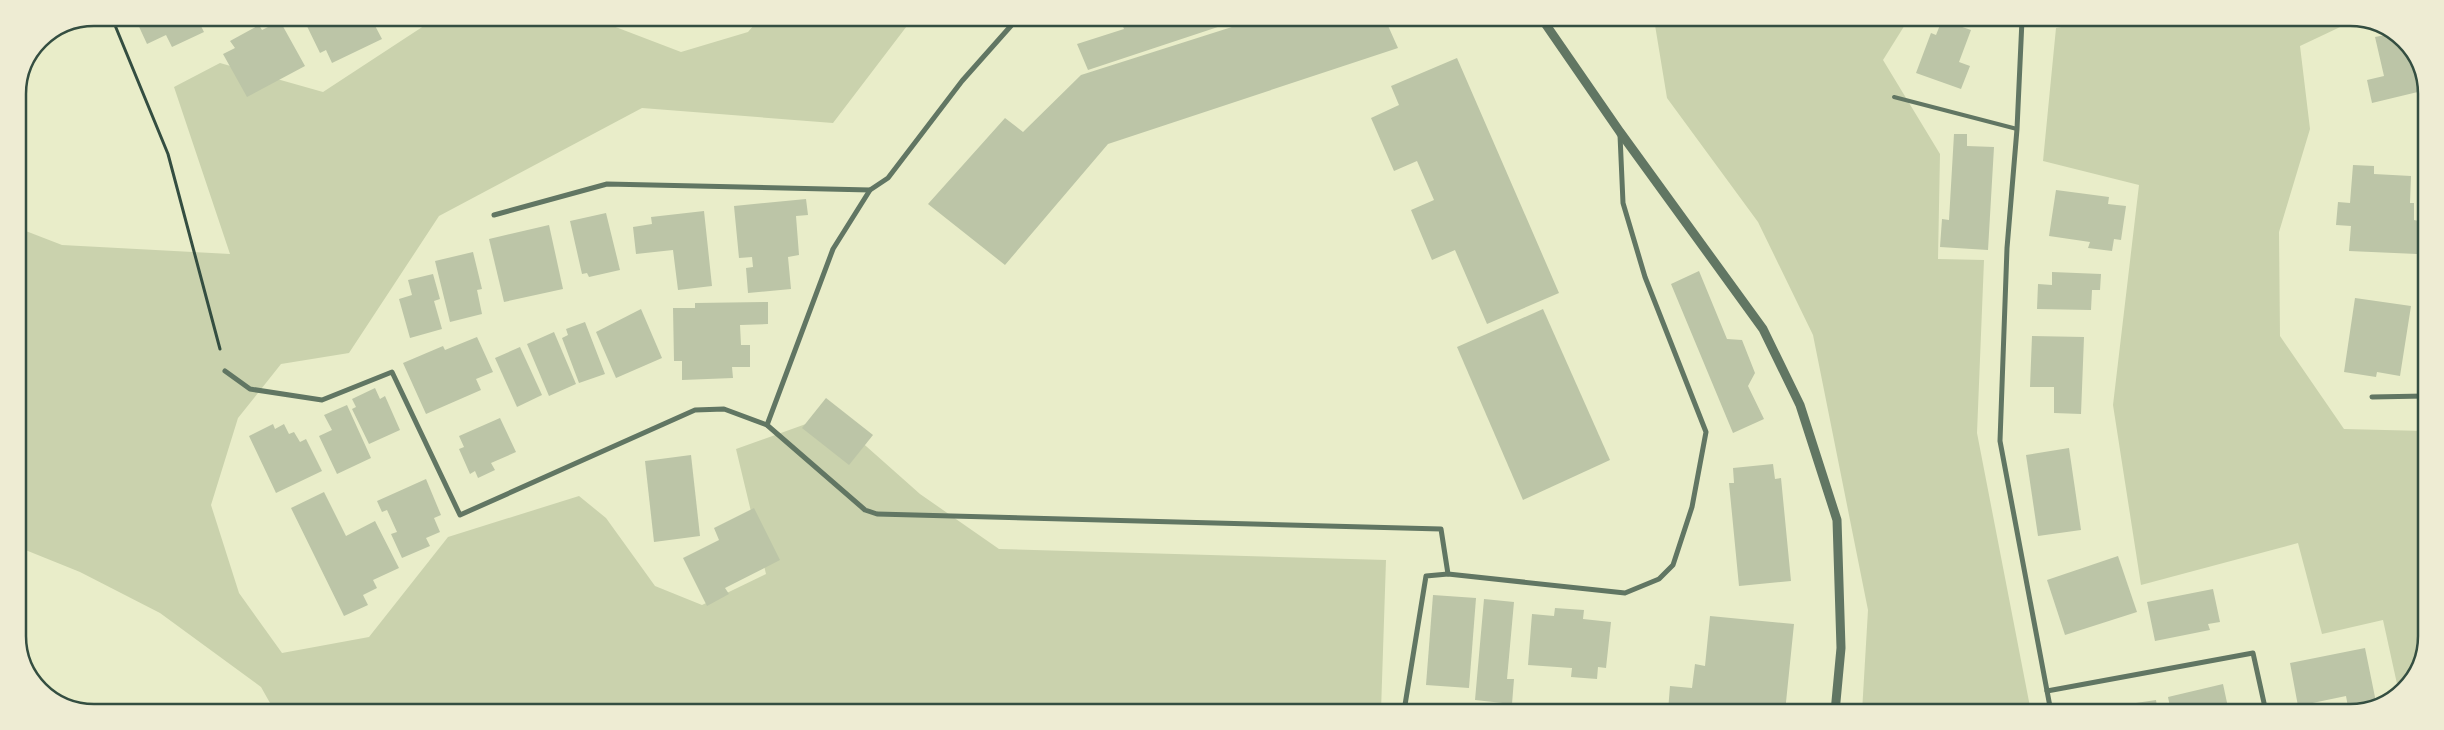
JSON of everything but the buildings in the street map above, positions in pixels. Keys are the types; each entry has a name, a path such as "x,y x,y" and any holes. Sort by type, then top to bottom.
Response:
{"street":[{"path":"767,425 833,249 870,190 888,178 962,81 1011,26"},
{"path":"1547,26 1620,132 1763,329 1800,405 1837,520 1841,648 1836,704"},
{"path":"2022,26 2017,129 2007,248 2000,441 2049,704"},
{"path":"1405,704 1426,576 1448,574 1625,593 1659,579 1674,565 1692,507 1706,432 1645,277 1623,203 1620,132"},
{"path":"494,215 607,184 870,190"},
{"path":"225,371 250,389 322,400 392,372 460,515 695,410 724,409 767,425 865,510 877,514 1442,529 1448,574"},
{"path":"2372,397 2418,396"},
{"path":"2047,691 2253,652 2264,704"}],"lane":[{"path":"1894,97 2017,129"}],"path":[{"path":"115,26 168,154 225,371"}],"green space":[{"path":"424,26 613,26 681,52 748,32 753,26 907,26 833,123 642,108 439,216 349,353 281,364 238,418 211,505 239,593 282,653 369,637 448,537 579,496 606,518 655,586 702,605 766,574 736,449 831,415 920,494 999,549 1386,560 1381,704 271,704 261,687 160,613 80,572 26,550 26,231 62,245 230,254 174,87 220,63 323,92"},
{"path":"1655,26 1904,26 1883,60 1940,154 1938,259 1984,260 1977,433 2029,704 1862,704 1868,610 1813,335 1758,222 1667,98"},
{"path":"2066,26 2342,26 2300,46 2310,129 2279,232 2280,336 2344,429 2418,431 2418,636 2411,666 2397,685 2383,620 2322,634 2298,543 2141,585 2113,405 2139,185 2043,161 2056,28"}]}
